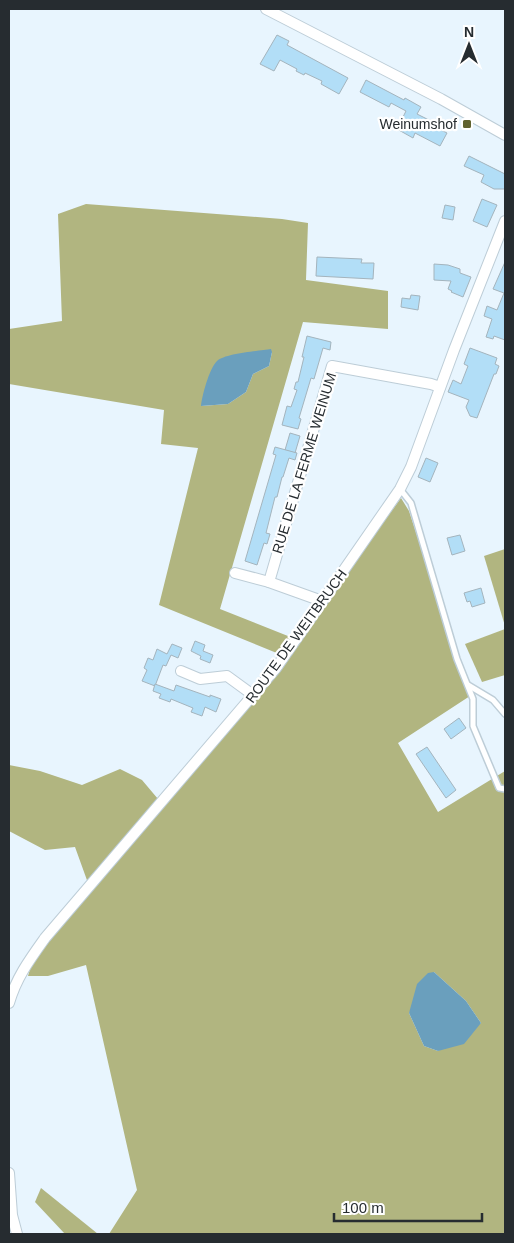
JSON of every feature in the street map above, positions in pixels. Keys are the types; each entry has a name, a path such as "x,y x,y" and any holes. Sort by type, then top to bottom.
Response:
{"street":[{"path":"266,9 469,114 505,135"},
{"path":"469,114 505,130"},
{"name":"ROUTE DE WEITBRUCH","path":"9,1003 15,984 25,966 46,938 276,668 382,518 411,467 505,221"},
{"name":"RUE DE LA FERME WEINUM","path":"268,582 332,366 440,387"},
{"path":"235,573 268,582 322,601"},
{"path":"181,671 200,679 227,676 253,695"},
{"path":"9,1173 12,1215 18,1234"}],"lane":[{"path":"400,489 410,503 457,659 473,699 473,726 499,788 505,790"},
{"path":"468,685 493,700 505,714"}],"green space":[{"path":"86,204 282,219 308,223 306,280 388,291 388,329 303,322 220,609 298,640 401,498 409,511 470,696 398,743 438,812 505,771 505,1234 109,1234 137,1190 86,965 48,976 28,976 33,959 289,658 159,605 198,448 161,444 164,410 9,384 9,329 62,321 58,214","holes":["272,352 269,366 253,374 246,392 228,404 201,406","434,972 466,1001 481,1023 438,1051 424,1046 409,1013"]},
{"path":"505,549 505,626 484,556"},
{"path":"505,629 505,675 482,682 465,644"},
{"path":"9,765 40,771 82,785 120,769 142,780 158,799 88,883 75,847 45,850 9,831"},
{"path":"41,1188 98,1234 65,1234 35,1202"}],"water":[{"path":"271,349 269,366 253,374 246,392 228,404 201,406 204,389 217,361 234,354"},
{"path":"434,972 466,1001 481,1023 464,1044 438,1051 424,1046 409,1013 417,984 428,973"}],"building":[{"path":"277,35 289,41 287,45 348,78 339,94 321,84 322,81 296,71 297,69 280,60 274,71 260,64"},
{"path":"366,80 421,107 417,114 437,124 435,127 447,133 440,146 415,133 413,138 397,129 406,111 391,103 389,107 360,92"},
{"path":"469,156 505,174 505,189 494,189 481,182 484,175 464,166"},
{"path":"482,199 497,205 487,227 473,221"},
{"path":"445,205 455,207 453,220 442,218"},
{"path":"317,257 362,259 361,263 374,263 373,279 316,276"},
{"path":"505,262 505,340 494,336 493,339 486,337 492,319 484,316 487,306 497,310 504,293 493,289"},
{"path":"434,264 448,265 460,269 460,273 471,277 463,297 448,289 451,281 434,280"},
{"path":"411,295 420,296 418,310 401,307 402,298 410,299"},
{"path":"307,336 331,342 330,350 323,348 314,379 311,378 299,418 301,419 298,429 282,425 287,406 291,407 297,390 294,389 296,382 298,382"},
{"path":"470,348 497,358 495,364 499,366 477,418 470,416 466,407 469,400 448,392 453,380 461,384 468,366 464,364"},
{"path":"290,433 300,436 295,453 285,450"},
{"path":"275,447 297,453 295,460 289,458 282,477 266,533 270,534 267,544 264,543 257,565 245,561 276,455 273,454"},
{"path":"426,458 438,463 430,482 418,477"},
{"path":"460,535 465,551 452,555 447,538"},
{"path":"481,588 485,603 472,607 470,601 467,602 464,593"},
{"path":"195,641 205,645 203,651 213,655 210,663 200,659 201,656 191,651"},
{"path":"172,644 182,648 178,658 171,655 166,666 163,665 155,686 142,681 147,670 144,668 148,658 153,660 157,649 167,654"},
{"path":"155,684 174,691 176,685 221,699 216,712 205,707 202,716 191,712 193,708 171,699 170,702 159,698 161,694 153,691"},
{"path":"459,718 466,728 451,739 444,729"},
{"path":"427,747 456,790 446,798 416,754"}],"place":[{"name":"Weinumshof","path":"467,124"}]}
